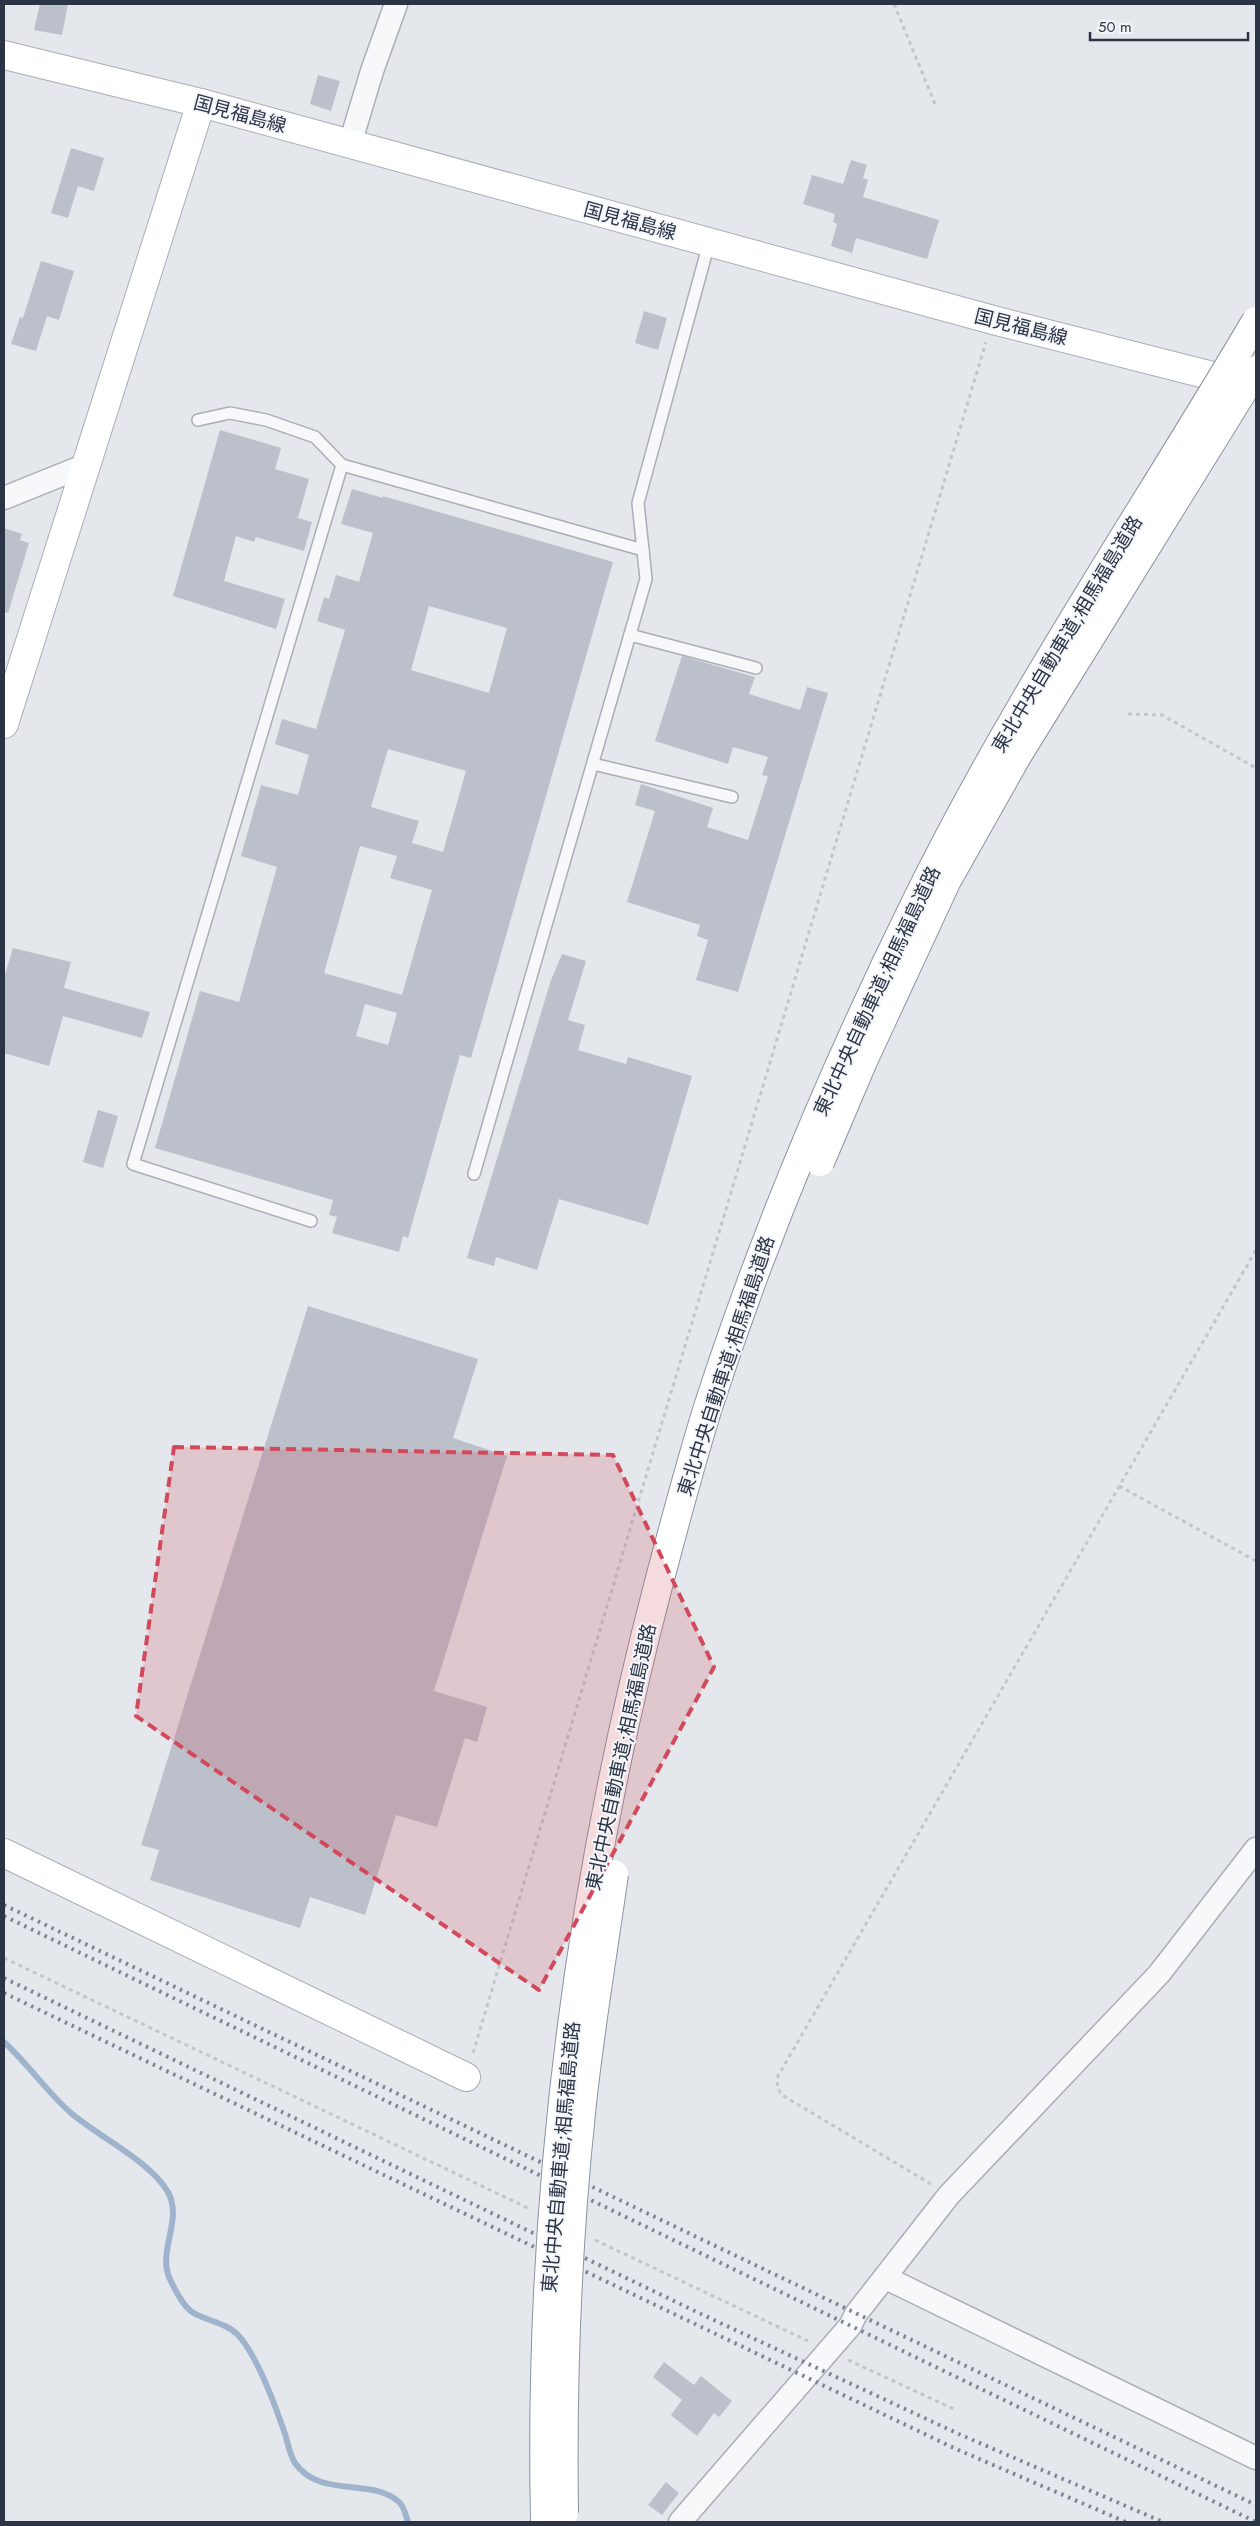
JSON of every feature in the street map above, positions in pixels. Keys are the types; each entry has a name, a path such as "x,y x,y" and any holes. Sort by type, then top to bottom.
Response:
{"main road":[{"name":"国見福島線","path":"4,55 201,103 993,320 1256,388"},
{"path":"4,724 201,103"},
{"name":"東北中央自動車道;相馬福島道路","path":"545,2522 544,2355 553,2205 568,2053 598,1855 634,1680 679,1506 709,1405 769,1235 840,1064 918,898 1013,718 1256,321"},
{"name":"東北中央自動車道;相馬福島道路","path":"564,2522 562,2416 568,2268 581,2112 616,1860 648,1702 694,1520 730,1401 788,1237 863,1060 946,882 1017,756 1256,370"},
{"path":"4,1853 466,2077"}],"street":[{"path":"350,144 372,71 396,4"},
{"path":"4,498 86,465"},
{"path":"680,2522 828,2351 949,2195 1159,1974 1256,1849"},
{"path":"886,2278 1256,2458"}],"lane":[{"path":"474,1174 646,579 638,503 709,243"},
{"path":"198,420 230,413 266,420 314,437 342,464 643,550"},
{"path":"311,1221 133,1164 342,464"},
{"path":"630,635 756,668"},
{"path":"593,764 732,796"}],"path":[{"path":"894,4 936,104"},
{"path":"466,2077 993,320"},
{"path":"1128,714 1162,715 1256,768"},
{"path":"949,2195 782,2095 777,2087 778,2076 1256,1250"},
{"path":"1119,1486 1256,1561"},
{"path":"4,1958 531,2210"},
{"path":"594,2240 956,2410"}],"highlighted area":[{"path":"174,1447 613,1455 714,1667 539,1990 136,1716"}],"building":[{"path":"40,4 68,4 62,35 34,30"},
{"path":"318,75 340,81 331,111 310,104"},
{"path":"71,148 104,158 94,191 78,186 68,218 51,213"},
{"path":"851,160 867,165 863,178 868,180 863,197 939,220 927,259 856,238 852,253 831,246 837,224 833,222 835,214 803,204 812,175 843,184"},
{"path":"41,261 74,271 59,320 47,316 36,351 11,344 20,317 23,318"},
{"path":"644,311 667,318 658,350 635,343"},
{"path":"220,430 281,448 275,469 309,479 298,518 312,522 304,551 256,537 254,542 236,536 224,581 285,599 276,629 173,596"},
{"path":"352,489 383,498 383,496 613,562 471,1058 460,1055 408,1238 403,1236 399,1252 332,1233 337,1217 329,1215 333,1200 155,1148 200,991 239,1002 277,867 241,856 261,785 298,795 309,755 275,744 282,719 316,729 345,630 317,621 324,597 329,599 336,575 359,582 373,533 341,524","holes":["429,606 507,628 489,693 411,670","388,749 466,771 443,852 412,843 419,821 371,807","360,846 397,856 390,878 432,890 402,995 324,973","365,1004 397,1013 388,1045 356,1036"]},
{"path":"4,528 22,534 20,540 29,543 8,613 4,612"},
{"path":"682,656 755,677 749,694 800,710 807,687 828,693 738,992 696,980 708,940 697,936 700,925 627,902 655,811 635,805 641,784 713,808 707,827 748,840 768,776 762,775 768,757 733,747 728,764 655,741"},
{"path":"13,948 71,962 64,988 150,1012 142,1038 63,1016 49,1066 4,1053 4,978"},
{"path":"562,954 586,961 568,1020 585,1025 578,1050 626,1064 628,1057 692,1076 648,1225 559,1199 537,1270 496,1257 494,1266 467,1258 551,980"},
{"path":"98,1110 118,1116 103,1168 83,1162"},
{"path":"308,1306 478,1359 453,1438 507,1456 434,1691 487,1707 477,1742 465,1738 437,1827 396,1815 365,1915 310,1897 300,1928 150,1880 159,1850 141,1845"},
{"path":"664,2362 694,2385 701,2376 732,2401 719,2417 714,2413 697,2436 671,2415 682,2400 653,2377"},
{"path":"666,2482 679,2493 662,2515 648,2505"}],"waterway":[{"path":"4,2042 71,2113 137,2160 160,2181 168,2192 173,2213 166,2256 166,2267 169,2277 188,2309 234,2331 246,2345 271,2395 295,2463 306,2474 318,2481 332,2485 375,2490 388,2495 401,2504 408,2522"}],"railway":[{"path":"4,1905 1256,2505"},
{"path":"4,1916 1256,2522"},
{"path":"4,1978 701,2314 961,2435 1163,2522"},
{"path":"4,1993 956,2449 1126,2522"}]}
